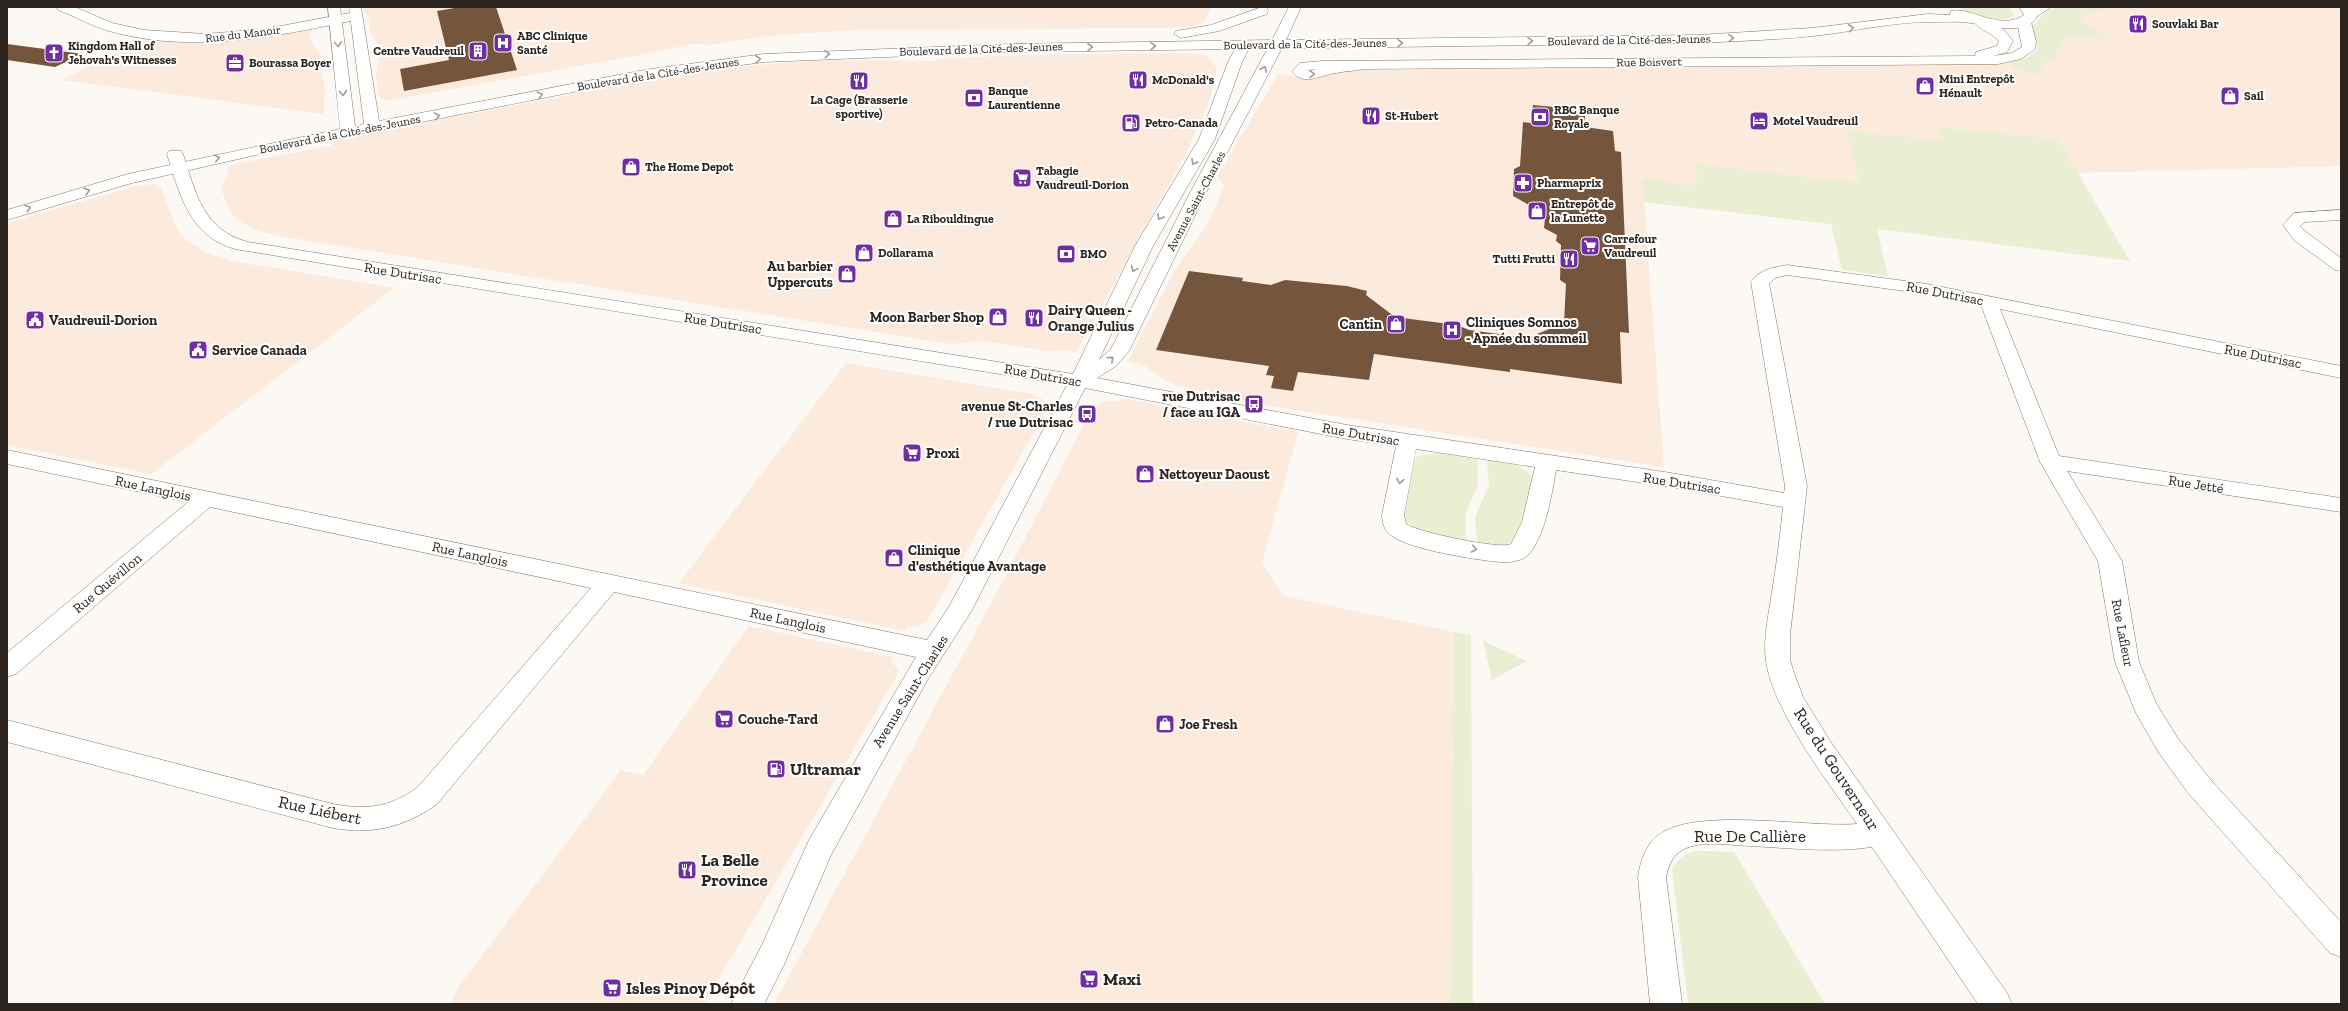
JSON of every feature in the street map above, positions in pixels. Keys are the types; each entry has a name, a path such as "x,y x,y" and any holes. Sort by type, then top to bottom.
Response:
{"street":[{"name":"Rue du Manoir","path":"63,7 120,29 203,39 251,34 335,14 355,11"},
{"name":"Avenue Saint-Charles","path":"1079,381 1109,362 1119,351 1199,191 1280,39 1295,7"},
{"name":"Boulevard de la Cité-des-Jeunes","path":"1280,39 1748,27 1887,14 1928,7"},
{"path":"1946,7 1957,14 1976,21"},
{"path":"2027,14 2045,7"},
{"path":"1181,34 1214,28 1263,9"},
{"name":"Avenue Saint-Charles","path":"747,1004 773,955 819,850 864,766 918,672 934,651 960,610 1025,482 1079,381 1144,246 1206,140 1235,62 1263,9"},
{"path":"355,11 371,121"},
{"path":"335,14 347,125"},
{"name":"Boulevard de la Cité-des-Jeunes","path":"371,121 628,65 762,47 891,39 1181,34 1249,35 1280,39 1727,38 1818,32 1923,18 2007,24 2027,14"},
{"name":"Rue Boisvert","path":"1359,66 1940,59 1998,60 2020,55 2028,49 2030,44 2023,28 2027,14"},
{"name":"Rue Boisvert","path":"1940,59 1987,54 2004,47 2006,41 2003,36 1976,21"},
{"name":"Boulevard de la Cité-des-Jeunes","path":"7,199 177,160 347,125 639,75 764,58 1249,35"},
{"name":"Boulevard de la Cité-des-Jeunes","path":"7,215 82,192 177,160"},
{"name":"Rue Dutrisac","path":"177,160 195,207 206,226 217,236 241,246 360,267 1079,381 1262,417 1407,442 1546,461 1794,502 1794,479 1760,287 1763,277 1781,270 1908,285 2341,372"},
{"path":"2341,215 2300,217 2292,222 2292,228 2300,236 2341,266"},
{"name":"Rue Lafleur","path":"1989,301 1992,315 2051,462 2110,561 2127,662 2145,706 2156,726 2199,786 2341,943"},
{"path":"1407,442 1393,515 1394,524 1397,528 1417,537 1501,554 1514,553 1520,550 1525,541 1544,483 1546,461"},
{"name":"Rue Langlois","path":"7,457 934,651"},
{"name":"Rue Jetté","path":"2051,462 2341,505"},
{"name":"Rue Quévillon","path":"7,667 206,499"},
{"name":"Rue du Gouverneur","path":"1794,502 1791,541 1778,635 1780,673 1800,715 1996,1004"},
{"name":"Rue Liébert","path":"7,731 333,816 359,821 383,819 406,811 432,792 609,582"},
{"name":"Rue De Callière","path":"1666,1004 1652,877 1655,859 1665,846 1682,837 1707,833 1845,838 1880,834"}],"shaded area":[{"path":"363,7 1211,7 1203,24 1178,28 852,30 768,36 710,45 691,44 661,51 387,101 379,97 376,77 380,52 385,51 383,45 378,45 370,31 369,19"},
{"path":"2055,7 2341,7 2341,166 2076,173 2058,139 1939,127 1944,140 1846,131 1877,229 1644,202 1664,467 1257,404 1176,385 1165,380 1145,366 1128,361 1176,268 1207,225 1225,184 1220,182 1218,175 1278,74 1311,79 1346,70 2006,63 2026,58 2037,51 2037,43 2031,33 2044,13"},
{"path":"313,28 309,38 320,54 325,94 323,114 62,80 146,38 207,44"},
{"path":"1186,53 1204,55 1210,59 1216,67 1216,76 1207,108 1183,159 1076,352 1068,350 1047,351 981,341 951,344 278,236 256,230 239,221 231,213 221,189 229,172 228,167 234,164 330,146 339,139 615,86 704,71 777,63 842,60 936,61 937,59 1019,55"},
{"path":"154,184 161,189 177,230 185,239 207,253 237,262 394,288 151,474 7,445 7,223 136,186"},
{"path":"846,363 1032,394 1041,398 1046,405 1044,415 927,621 917,627 907,627 905,631 679,583"},
{"path":"1122,398 1298,432 1262,563 1284,596 1454,632 1450,1004 774,1004 1004,579 1092,408 1105,401 1119,401"},
{"path":"749,626 893,657 891,660 898,670 896,677 704,1004 450,1004 460,985 621,770 643,775"}],"green space":[{"path":"1960,7 2009,7 2014,14 2009,18 1995,20 1987,19 1971,14"},
{"path":"2055,7 2133,7 2108,8 2082,16 2081,20 2105,37 2065,38 2070,42 2062,43 2055,57 2040,66 2044,74 2029,73 2011,67 2010,62 2026,58 2037,51 2037,43 2030,31 2044,13"},
{"path":"1938,127 2058,139 2130,261 1877,229 1888,276 1842,270 1831,224 1644,202 1643,179 1697,186 1696,164 1860,183 1846,131 1943,140"},
{"path":"1436,453 1477,459 1478,485 1465,515 1466,540 1421,530 1407,522 1404,516 1413,462 1418,456"},
{"path":"1487,460 1513,464 1525,470 1533,480 1517,534 1509,543 1500,546 1477,542 1475,517 1489,485"},
{"path":"1454,632 1471,635 1473,1004 1450,1004"},
{"path":"1483,641 1527,661 1492,680"},
{"path":"1700,851 1734,852 1825,1004 1688,1004 1672,869 1678,861 1687,854"}],"building":[{"name":"Centre Vaudreuil","path":"460,7 496,7 517,70 404,91 400,69 449,60 437,11"},
{"path":"7,44 83,54 55,67 7,60"},
{"name":"Carrefour Vaudreuil","path":"1533,105 1585,110 1585,127 1613,131 1615,151 1621,152 1629,333 1620,332 1622,384 1510,369 1510,372 1374,354 1369,380 1298,372 1293,391 1271,388 1274,376 1266,375 1269,366 1156,350 1189,271 1243,278 1242,281 1271,285 1285,280 1347,286 1367,291 1366,295 1395,317 1457,325 1469,330 1527,338 1564,323 1566,284 1560,280 1561,245 1556,241 1557,235 1544,228 1545,219 1528,217 1529,205 1513,196 1514,169 1520,166 1523,122 1531,123"}],"place":[{"name":"Souvlaki Bar","path":"2138,24"},
{"name":"ABC Clinique Santé","path":"503,43"},
{"name":"Centre Vaudreuil","path":"478,51"},
{"name":"Kingdom Hall of Jehovah's Witnesses","path":"54,53"},
{"name":"Bourassa Boyer","path":"235,63"},
{"name":"McDonald's","path":"1138,80"},
{"name":"La Cage (Brasserie sportive)","path":"859,81"},
{"name":"Mini Entrepôt Hénault","path":"1925,86"},
{"name":"Sail","path":"2230,96"},
{"name":"Banque Laurentienne","path":"974,98"},
{"name":"St-Hubert","path":"1371,116"},
{"name":"RBC Banque Royale","path":"1540,117"},
{"name":"Motel Vaudreuil","path":"1759,121"},
{"name":"Petro-Canada","path":"1131,123"},
{"name":"The Home Depot","path":"631,167"},
{"name":"Tabagie Vaudreuil-Dorion","path":"1022,178"},
{"name":"Pharmaprix","path":"1523,183"},
{"name":"Entrepôt de la Lunette","path":"1537,211"},
{"name":"La Ribouldingue","path":"893,219"},
{"name":"Carrefour Vaudreuil","path":"1590,246"},
{"name":"Dollarama","path":"864,253"},
{"name":"BMO","path":"1066,254"},
{"name":"Tutti Frutti","path":"1569,259"},
{"name":"Au barbier Uppercuts","path":"847,274"},
{"name":"Moon Barber Shop","path":"998,317"},
{"name":"Dairy Queen - Orange Julius","path":"1034,318"},
{"name":"Vaudreuil-Dorion","path":"35,320"},
{"name":"Cantin","path":"1396,324"},
{"name":"Cliniques Somnos - Apnée du sommeil","path":"1452,330"},
{"name":"Service Canada","path":"198,350"},
{"name":"rue Dutrisac / face au IGA","path":"1254,404"},
{"name":"avenue St-Charles / rue Dutrisac","path":"1087,414"},
{"name":"Proxi","path":"912,453"},
{"name":"Nettoyeur Daoust","path":"1145,474"},
{"name":"Clinique d'esthétique Avantage","path":"894,558"},
{"name":"Couche-Tard","path":"724,719"},
{"name":"Joe Fresh","path":"1165,724"},
{"name":"Ultramar","path":"776,769"},
{"name":"La Belle Province","path":"687,870"},
{"name":"Maxi","path":"1089,979"},
{"name":"Isles Pinoy Dépôt","path":"612,988"}]}
